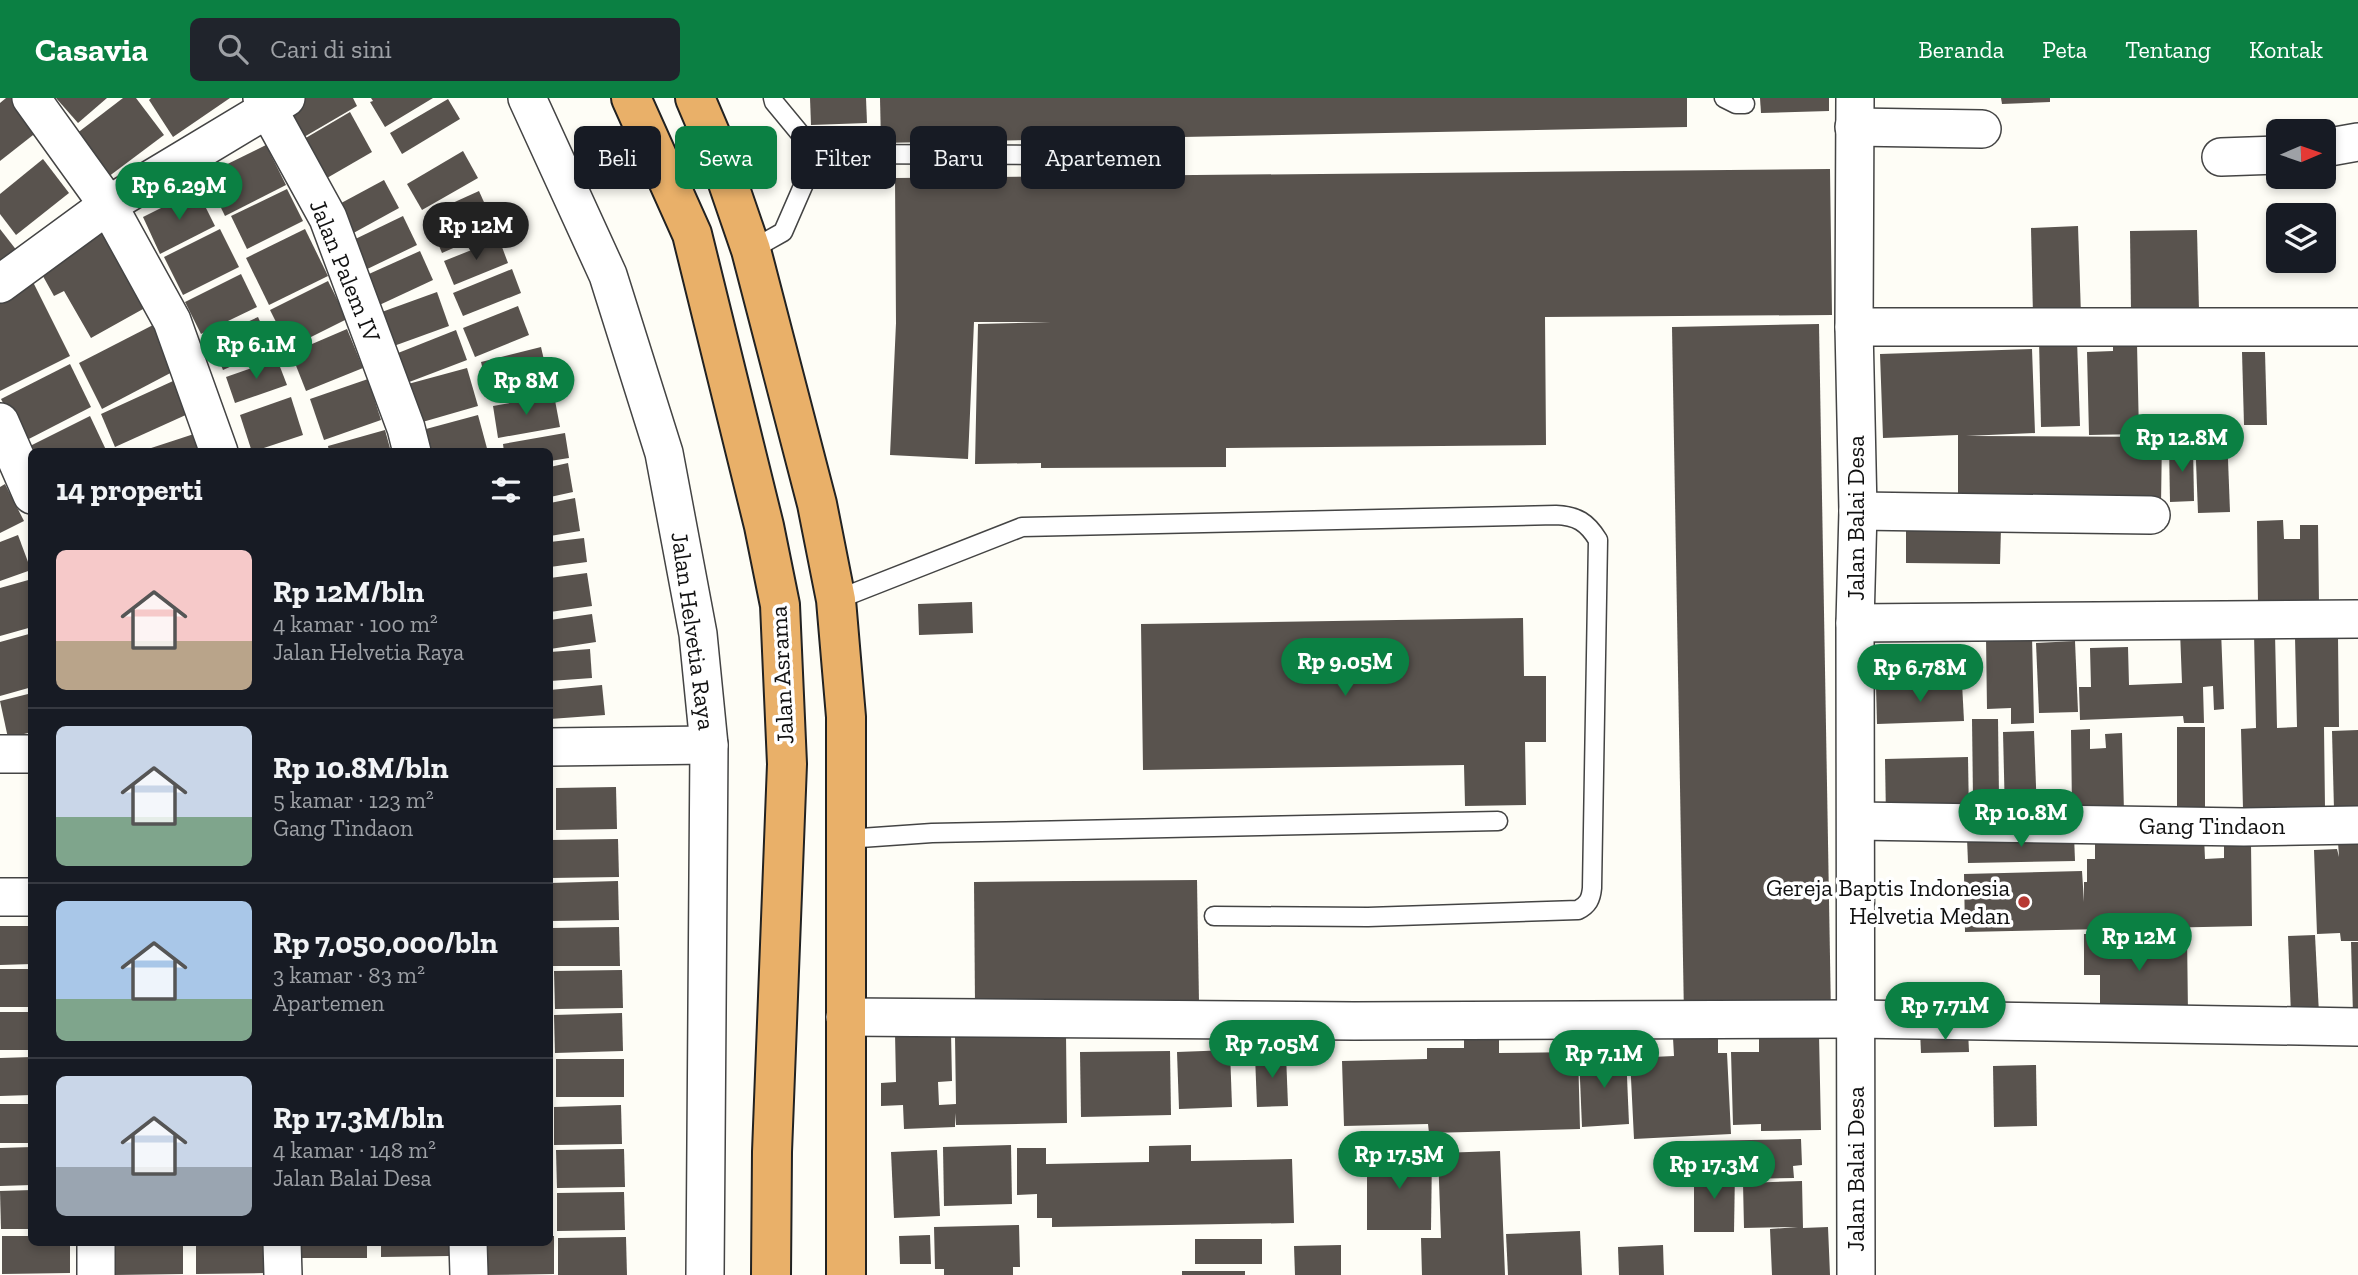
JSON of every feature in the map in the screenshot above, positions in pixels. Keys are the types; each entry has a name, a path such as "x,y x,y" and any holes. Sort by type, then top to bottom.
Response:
{"highway":[{"name":"Jalan Asrama","path":"631,98 692,234 764,526 780,604 787,764 772,1152 771,1275"},
{"path":"695,98 715,145 751,250 817,504 836,600 846,716 846,1275"}],"street":[{"path":"32,98 108,205 172,321 218,448"},
{"name":"Jalan Helvetia Raya","path":"527,98 608,275 664,453 698,634 709,745 705,1275"},
{"path":"0,285 108,205 273,102"},
{"name":"Jalan Palem IV","path":"273,102 328,218 411,448"},
{"path":"1855,112 1982,129"},
{"name":"Jalan Balai Desa","path":"1855,112 1854,327 1858,510 1855,623 1856,1275"},
{"path":"2336,146 2358,142"},
{"path":"2221,157 2266,155"},
{"path":"1854,327 2358,327"},
{"path":"0,422 28,486"},
{"path":"1858,510 2151,515"},
{"path":"1855,623 2358,619"},
{"path":"553,747 709,745"},
{"path":"0,754 28,754"},
{"name":"Gang Tindaon","path":"1857,821 2244,827 2358,825"},
{"path":"0,897 28,898"},
{"path":"845,1017 1354,1021 1855,1018 2358,1027"},
{"path":"96,1246 96,1275"},
{"path":"282,1246 283,1275"},
{"path":"468,1246 468,1275"}],"lane":[{"path":"773,98 793,126"},
{"path":"1724,98 1736,104 1745,104"},
{"path":"896,155 1021,155"},
{"path":"751,250 783,232 802,189"},
{"path":"836,600 1022,527 1556,515 1584,521 1598,540 1592,888 1586,906 1578,910 1368,917 1214,916"},
{"path":"846,839 932,833 1498,821"}],"building":[{"path":"6,98 17,98 42,128 0,161 0,103"},
{"path":"56,98 107,98 78,123"},
{"path":"123,98 136,98 164,135 108,177 76,134"},
{"path":"230,98 173,137 149,100"},
{"path":"303,98 353,98 357,106 304,137 287,107"},
{"path":"371,98 433,98 385,127 370,102 373,101"},
{"path":"810,98 866,98 867,123 811,125"},
{"path":"880,98 1687,98 1687,127 1185,137 1185,126 1021,126 1021,140 1007,140 1007,126 910,126 910,142 896,143 896,126 881,126"},
{"path":"1760,98 1829,98 1829,111 1761,113"},
{"path":"2001,98 2050,98 2050,102 2002,104"},
{"path":"448,99 460,119 402,154 390,133"},
{"path":"350,112 372,152 327,178 304,139"},
{"path":"266,145 286,185 225,216 205,175"},
{"path":"463,151 478,178 422,210 407,184"},
{"path":"43,159 69,193 16,235 0,214 0,194"},
{"path":"1830,169 1832,315 1545,317 1546,445 1226,448 1226,467 1041,468 1041,463 975,464 978,324 1051,322 974,322 968,459 890,455 896,323 896,178 910,178 910,189 1007,189 1007,177 1021,177 1021,189 1185,189 1185,175"},
{"path":"384,180 399,208 348,236 332,208"},
{"path":"287,189 303,221 247,249 231,216"},
{"path":"197,190 215,226 160,254 143,217"},
{"path":"479,191 496,229 442,253 426,215"},
{"path":"403,216 417,245 359,273 345,244"},
{"path":"106,220 152,304 91,338 64,291 54,296 34,260"},
{"path":"2078,226 2081,315 2033,316 2031,228"},
{"path":"0,229 21,256 0,272"},
{"path":"220,229 239,267 183,295 164,257"},
{"path":"305,229 328,276 269,305 246,258"},
{"path":"2197,230 2199,310 2131,311 2130,231"},
{"path":"499,239 508,263 454,285 444,261"},
{"path":"420,251 433,280 373,308 360,278"},
{"path":"512,269 521,293 463,316 453,293"},
{"path":"241,274 257,307 201,334 185,302"},
{"path":"32,280 70,356 0,391 0,297"},
{"path":"328,281 347,319 289,348 270,310"},
{"path":"437,292 449,326 391,347 379,313"},
{"path":"518,306 529,335 475,357 463,328"},
{"path":"258,317 272,348 223,370 210,339"},
{"path":"155,324 178,369 102,409 79,363"},
{"path":"1819,324 1831,1015 1684,1017 1672,327"},
{"path":"347,329 363,368 306,391 291,353"},
{"path":"456,330 467,360 404,384 393,355"},
{"path":"2039,340 2077,340 2080,426 2041,427"},
{"path":"2113,343 2137,343 2139,434 2089,435 2087,352 2113,351"},
{"path":"541,347 550,386 490,400 481,362"},
{"path":"2032,349 2035,433 1966,436 2162,437 2161,505 1958,503 1958,435 1883,438 1880,354"},
{"path":"2242,352 2265,352 2267,425 2244,425"},
{"path":"277,359 287,385 235,403 226,377"},
{"path":"70,364 91,407 23,442 1,399"},
{"path":"467,368 478,406 419,423 408,384"},
{"path":"184,376 199,409 115,447 101,414"},
{"path":"368,379 381,420 324,440 310,399"},
{"path":"554,395 560,427 498,438 493,406"},
{"path":"291,397 303,435 264,448 251,448 240,415"},
{"path":"478,415 487,448 431,448 426,429"},
{"path":"90,416 105,448 28,448 28,451 22,450"},
{"path":"385,430 390,448 328,448"},
{"path":"197,433 202,448 151,448"},
{"path":"565,433 569,458 553,461 553,448 504,448 503,444"},
{"path":"2227,433 2230,512 2198,513 2195,435"},
{"path":"2193,445 2194,501 2170,502 2169,446"},
{"path":"568,463 573,492 553,496 553,466"},
{"path":"5,484 24,521 0,533 0,487"},
{"path":"575,498 580,531 553,536 553,502"},
{"path":"2283,520 2284,539 2300,539 2300,525 2318,525 2319,604 2258,604 2257,521"},
{"path":"1906,528 2001,528 2000,564 1906,563"},
{"path":"18,535 28,562 28,571 0,581 0,542"},
{"path":"584,538 587,562 553,567 553,542"},
{"path":"587,573 592,606 553,612 553,578"},
{"path":"28,580 28,628 0,636 0,588"},
{"path":"972,602 973,633 919,635 918,604"},
{"path":"592,614 596,642 553,649 553,620"},
{"path":"1523,618 1524,676 1546,676 1546,742 1525,742 1526,805 1465,806 1464,765 1143,770 1141,624"},
{"path":"2221,630 2224,709 2214,710 2213,686 2203,687 2204,723 2184,723 2183,716 2080,720 2079,687 2091,687 2090,648 2128,647 2129,685 2182,683 2180,631"},
{"path":"2254,633 2275,633 2277,728 2297,727 2295,637 2338,637 2339,727 2324,727 2325,808 2243,809 2241,729 2256,728"},
{"path":"28,634 28,688 0,696 0,642"},
{"path":"2032,636 2034,723 2011,724 2011,708 1987,709 1986,637"},
{"path":"2075,641 2078,712 2039,713 2036,643"},
{"path":"590,649 592,678 553,681 553,652"},
{"path":"1962,683 1964,721 1877,724 1876,686"},
{"path":"602,685 605,715 553,719 553,690"},
{"path":"28,694 28,733 8,738 0,701"},
{"path":"1972,719 1998,719 1999,798 1973,799"},
{"path":"2177,727 2205,727 2205,815 2177,815"},
{"path":"2090,729 2090,749 2106,748 2105,734 2122,733 2124,812 2072,810 2071,730"},
{"path":"2358,730 2358,809 2334,810 2332,731"},
{"path":"2034,731 2037,814 2005,815 2003,732"},
{"path":"1968,757 1969,816 1886,817 1885,759"},
{"path":"616,787 617,829 556,830 556,788"},
{"path":"2074,835 2075,861 1968,863 1967,838"},
{"path":"2204,836 2205,859 2224,858 2224,842 2251,843 2252,926 1965,932 1964,874 2082,871 2084,902 2087,859 2095,859 2095,837"},
{"path":"618,839 619,877 553,878 553,840"},
{"path":"2338,842 2358,842 2358,941 2341,941 2340,933 2317,934 2314,850 2337,849 2339,857"},
{"path":"1197,880 1199,1003 975,1005 974,882"},
{"path":"618,881 619,920 553,921 553,883"},
{"path":"0,926 28,926 28,964 0,965"},
{"path":"619,927 620,966 553,966 553,928"},
{"path":"2187,933 2188,1015 2100,1016 2100,975 2084,975 2084,934"},
{"path":"2315,935 2319,1014 2291,1015 2288,936"},
{"path":"2351,942 2358,942 2358,1015 2353,1015"},
{"path":"0,969 28,969 28,1007 0,1007"},
{"path":"622,970 623,1008 555,1009 554,971"},
{"path":"0,1012 28,1012 28,1050 0,1050"},
{"path":"622,1013 623,1051 555,1053 554,1015"},
{"path":"1968,1030 1969,1052 1921,1053 1920,1031"},
{"path":"951,1032 952,1081 938,1082 939,1105 956,1104 955,1036 1066,1034 1067,1123 956,1125 955,1113 955,1127 904,1129 903,1105 881,1106 881,1083 896,1082 895,1033"},
{"path":"1819,1035 1821,1130 1761,1131 1761,1124 1733,1125 1731,1052 1759,1052 1759,1037"},
{"path":"1718,1036 1718,1053 1727,1053 1731,1134 1634,1139 1630,1058 1674,1056 1673,1038"},
{"path":"1464,1037 1499,1037 1499,1053 1578,1052 1580,1129 1429,1133 1428,1124 1344,1126 1342,1061 1427,1059 1427,1048 1464,1048"},
{"path":"1230,1050 1232,1107 1179,1109 1177,1052"},
{"path":"1170,1051 1171,1115 1081,1117 1080,1052"},
{"path":"1626,1053 1629,1124 1582,1127 1579,1055"},
{"path":"1286,1054 1288,1106 1257,1107 1255,1055"},
{"path":"28,1057 28,1095 0,1096 0,1058"},
{"path":"556,1059 624,1059 624,1097 556,1097"},
{"path":"2036,1065 2037,1126 1994,1127 1993,1066"},
{"path":"0,1104 28,1104 28,1143 0,1143"},
{"path":"621,1105 622,1144 554,1145 554,1107"},
{"path":"1801,1139 1802,1165 1793,1166 1794,1178 1738,1179 1737,1167 1692,1167 1691,1141"},
{"path":"1011,1145 1012,1204 944,1206 943,1147"},
{"path":"1191,1145 1191,1161 1292,1159 1294,1223 1052,1227 1052,1218 1037,1218 1037,1194 1017,1195 1017,1148 1046,1148 1046,1164 1149,1162 1149,1146"},
{"path":"28,1147 28,1185 0,1186 0,1148"},
{"path":"624,1149 625,1187 557,1188 556,1150"},
{"path":"937,1150 940,1216 894,1218 891,1152"},
{"path":"1500,1151 1505,1275 1422,1275 1421,1238 1441,1238 1438,1153"},
{"path":"1367,1152 1432,1153 1431,1230 1367,1230"},
{"path":"1694,1171 1735,1171 1734,1232 1694,1232"},
{"path":"1802,1181 1803,1228 1828,1227 1830,1275 1772,1275 1770,1229 1798,1227 1744,1228 1743,1183"},
{"path":"28,1190 28,1229 1,1229 0,1191"},
{"path":"624,1192 625,1230 557,1231 557,1193"},
{"path":"1019,1225 1020,1267 1013,1267 1013,1275 944,1275 944,1269 935,1269 934,1227"},
{"path":"1580,1231 1582,1275 1508,1275 1506,1234"},
{"path":"930,1235 931,1264 900,1264 899,1236"},
{"path":"2,1236 28,1236 28,1246 70,1246 70,1273 2,1274"},
{"path":"554,1236 554,1274 486,1275 485,1246 553,1246"},
{"path":"626,1237 627,1275 558,1275 558,1238"},
{"path":"1195,1239 1262,1239 1262,1264 1195,1264"},
{"path":"1341,1245 1341,1275 1295,1275 1294,1246"},
{"path":"1663,1245 1664,1275 1619,1275 1618,1247"},
{"path":"114,1246 183,1246 183,1274 115,1275"},
{"path":"196,1246 264,1246 265,1273 196,1274"},
{"path":"299,1246 367,1246 367,1258 300,1258"},
{"path":"381,1246 449,1246 449,1256 381,1257"},
{"path":"1182,1271 1245,1271 1245,1275 1182,1275"}],"place":[{"name":"Gereja Baptis Indonesia Helvetia Medan","path":"2024,902"}]}
